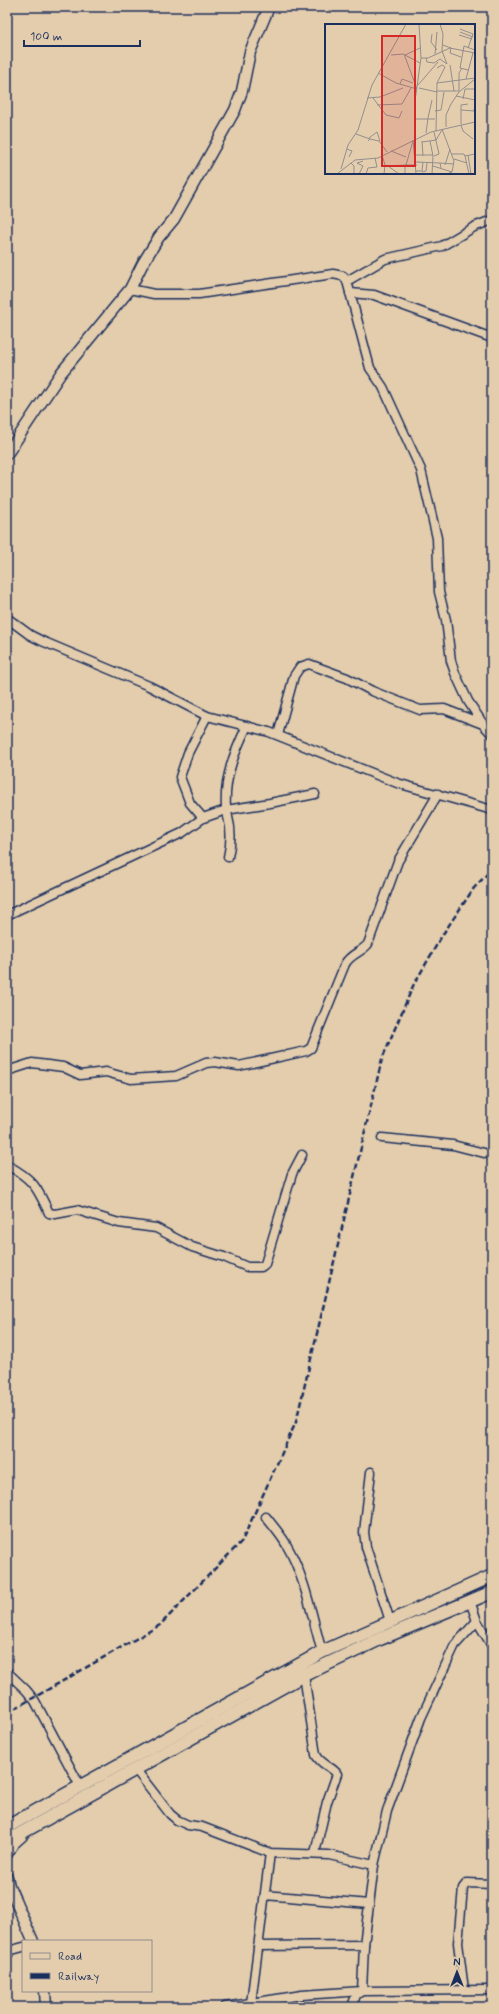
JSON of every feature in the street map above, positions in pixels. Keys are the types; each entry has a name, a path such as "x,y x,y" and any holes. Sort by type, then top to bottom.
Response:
{"main road":[{"path":"7,1828 322,1652 492,1576"},
{"path":"7,1841 304,1675 380,1638 492,1592"}],"street":[{"path":"7,454 61,373 130,289 143,263 159,237 174,219 235,110 242,91 250,52 269,7"},
{"path":"347,281 385,260 442,246 474,227 492,220"},
{"path":"130,289 166,294 199,294 333,274 343,276 347,281 370,368 383,387 421,470 437,538 438,584 446,620 452,661 468,701 483,724 492,734"},
{"path":"350,293 374,295 492,338"},
{"path":"7,618 36,638 149,686 207,716 278,735 397,782 492,810"},
{"path":"278,735 294,676 300,667 309,664 347,678 372,691 420,710 444,709 483,724"},
{"path":"203,818 190,803 180,777 188,753 207,716"},
{"path":"228,857 231,845 231,834 226,810 229,766 247,726"},
{"path":"7,915 182,833 203,818 226,810 270,804 315,794"},
{"path":"7,1071 32,1063 63,1067 80,1075 106,1072 115,1073 127,1079 176,1076 206,1063 215,1062 239,1066 306,1051 311,1048 345,964 350,957 365,948 368,944 398,861 438,794"},
{"path":"382,1138 453,1145 492,1155"},
{"path":"7,1165 31,1180 38,1188 49,1213 55,1214 76,1210 119,1224 156,1228 192,1247 224,1256 247,1267 255,1268 261,1267 265,1264 292,1174 302,1155"},
{"path":"371,1472 364,1532 366,1547 390,1621"},
{"path":"266,1517 286,1544 293,1558 303,1584 322,1652"},
{"path":"470,1601 478,1621 492,1646"},
{"path":"362,1991 364,1945 374,1865 387,1811 420,1718 455,1645 478,1621"},
{"path":"7,1672 26,1690 35,1702 80,1786"},
{"path":"304,1675 316,1755 324,1765 335,1770 337,1774 327,1802 315,1854"},
{"path":"136,1770 170,1814 177,1820 188,1825 202,1827 270,1853 315,1854 374,1865"},
{"path":"7,1854 13,1844 30,1829"},
{"path":"251,2003 270,1853"},
{"path":"8,1883 33,1940"},
{"path":"464,1990 458,1943 463,1888 467,1883 492,1884"},
{"path":"265,1895 369,1904"},
{"path":"258,1946 364,1945"},
{"path":"7,1955 12,1950 22,1947"},
{"path":"225,2007 302,1995 362,1991 492,1990"},
{"path":"352,2007 356,1995 362,1991"},
{"path":"44,1992 46,2007"}],"railway":[{"path":"7,1713 160,1625 242,1541 296,1422 382,1059 413,986 443,934 474,888 492,869"}]}
